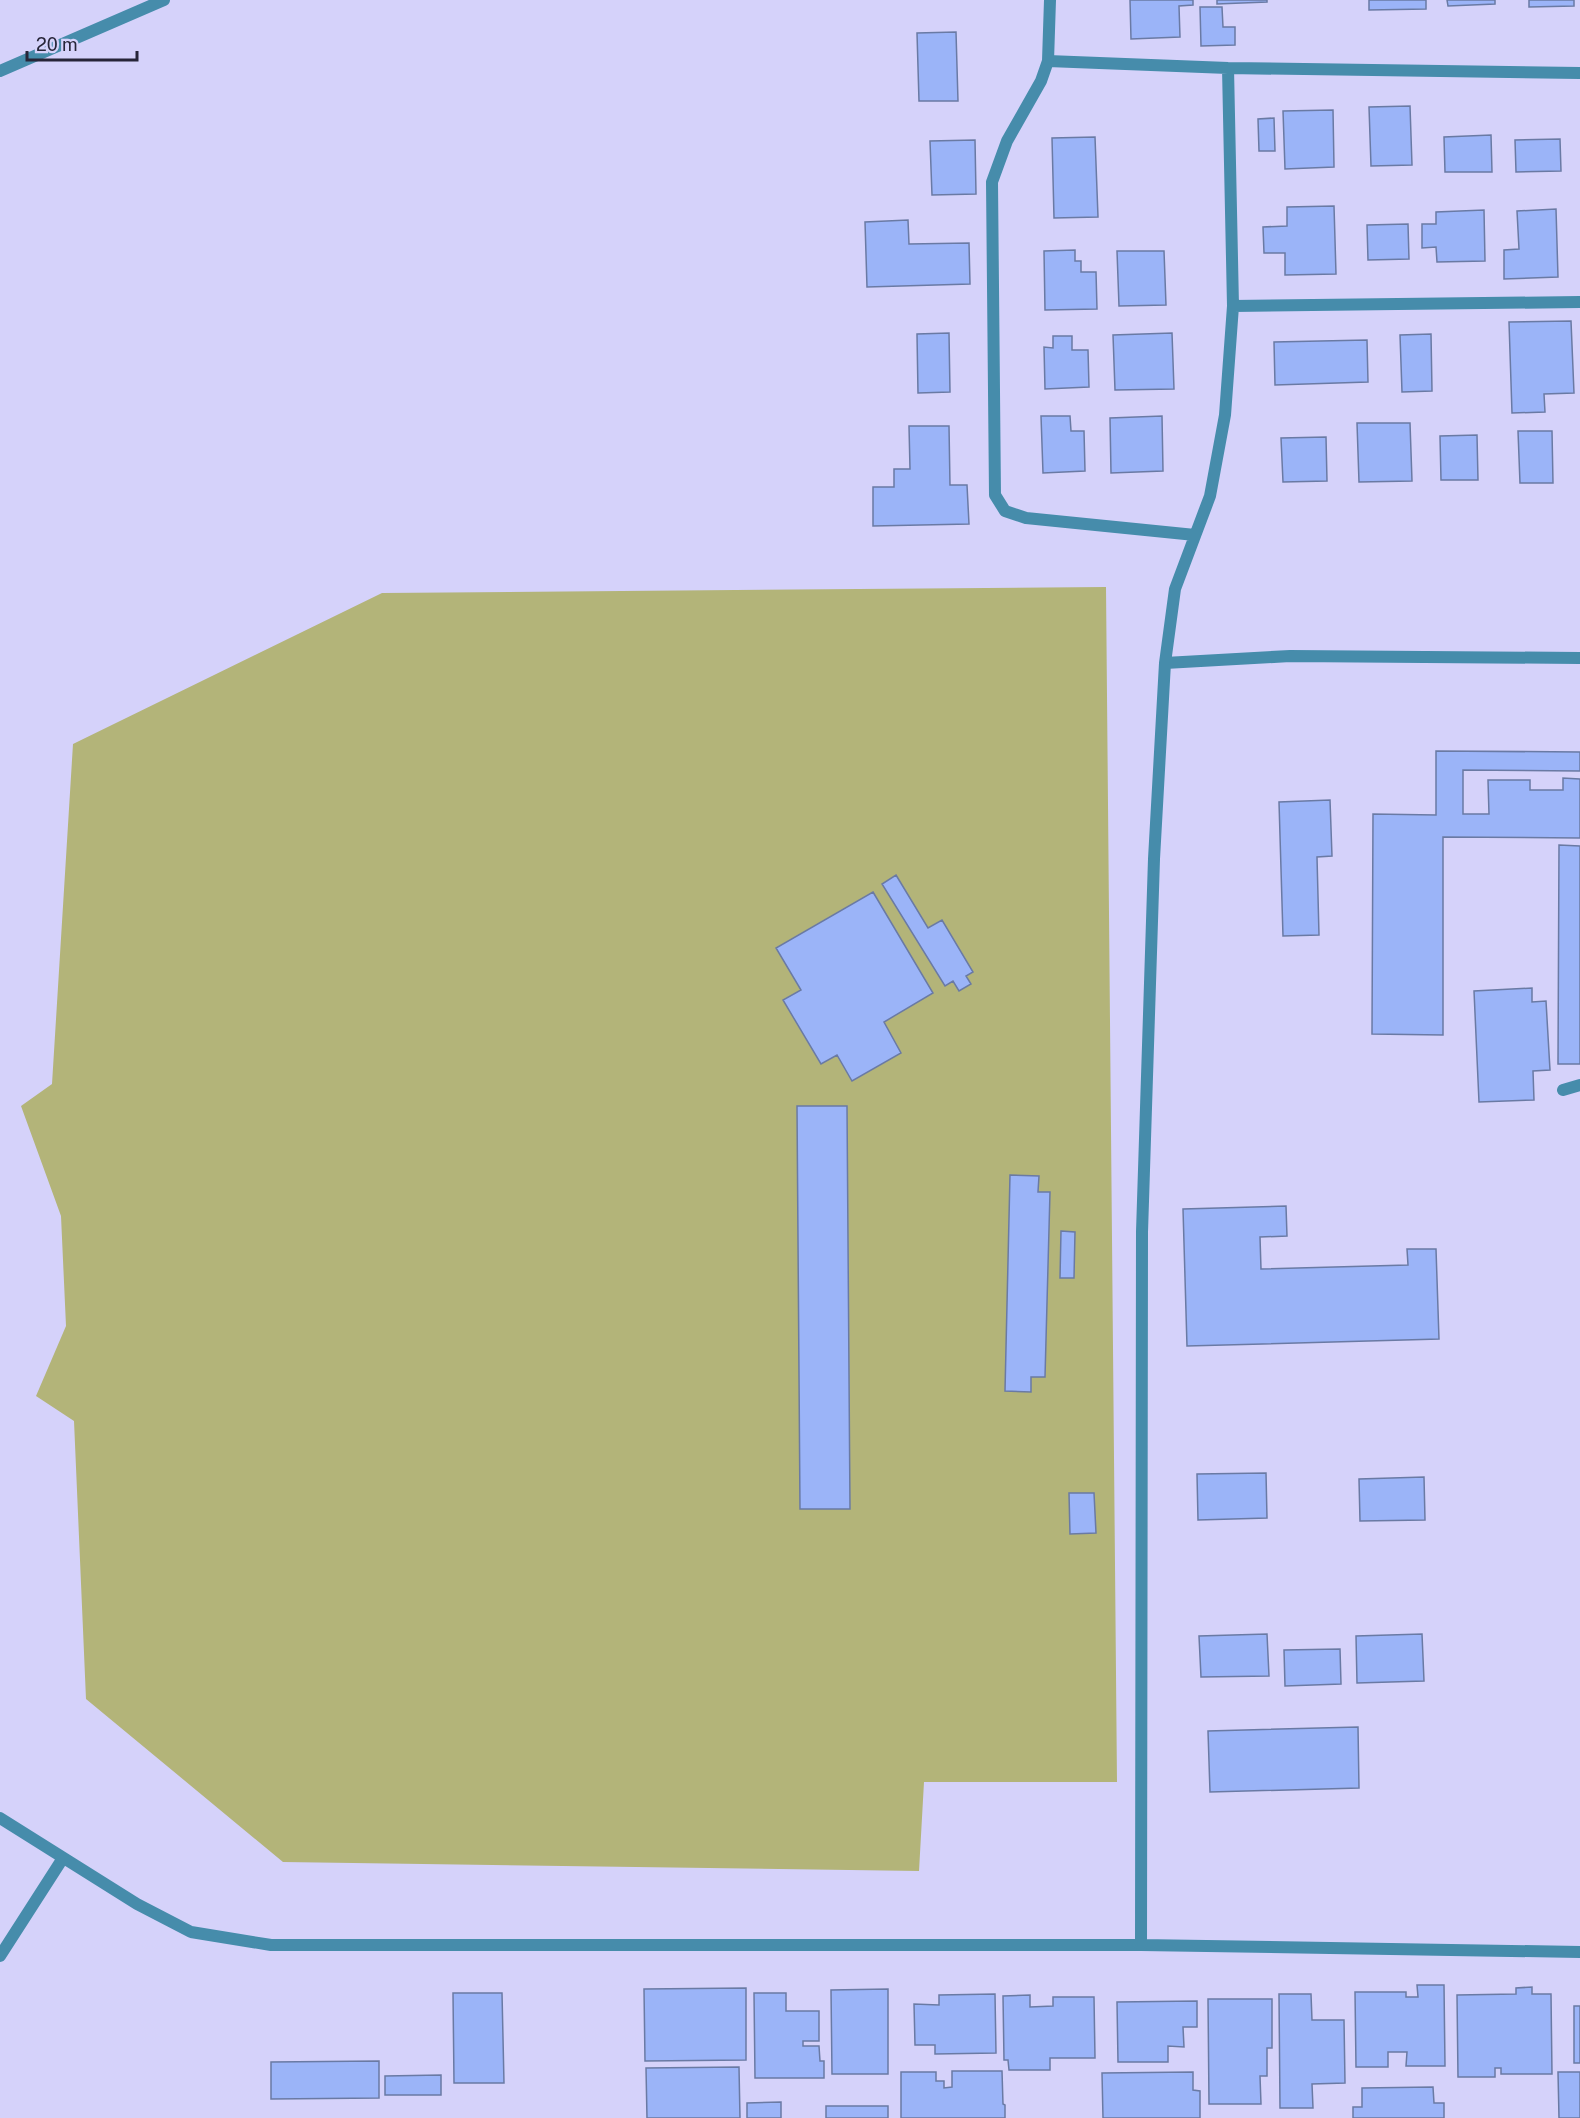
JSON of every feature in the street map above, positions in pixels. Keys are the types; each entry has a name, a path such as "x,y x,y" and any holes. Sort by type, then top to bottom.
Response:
{"street":[{"path":"0,71 164,0"},
{"path":"1050,0 1048,61 1041,81 1006,141 992,182 995,495 1005,511 1026,518 1195,535"},
{"path":"1048,61 1228,68 1580,73"},
{"path":"1141,1944 1142,1232 1155,859 1165,663 1175,588 1210,496 1225,415 1233,306 1228,68"},
{"path":"1233,306 1580,302"},
{"path":"1165,663 1290,656 1580,658"},
{"path":"1563,1090 1580,1085"},
{"path":"0,1818 137,1904 191,1932 272,1945 1141,1944 1580,1952"},
{"path":"0,1956 63,1858"}],"green space":[{"path":"1106,587 1117,1782 924,1782 919,1871 283,1862 86,1699 74,1421 36,1396 66,1326 61,1216 21,1106 52,1084 73,744 382,593"}],"building":[{"path":"1130,0 1193,0 1193,5 1179,6 1180,37 1131,39"},
{"path":"1217,0 1267,0 1267,2 1217,4"},
{"path":"1369,0 1426,0 1426,9 1369,10"},
{"path":"1447,0 1495,0 1495,4 1448,6"},
{"path":"1529,0 1574,0 1574,6 1529,7"},
{"path":"1200,7 1222,7 1223,27 1235,27 1235,45 1201,46"},
{"path":"956,32 958,101 919,101 917,33"},
{"path":"1410,106 1412,165 1371,166 1369,107"},
{"path":"1333,110 1334,167 1285,169 1283,111"},
{"path":"1274,118 1275,151 1259,151 1258,119"},
{"path":"1491,135 1492,172 1445,172 1444,137"},
{"path":"1095,137 1098,217 1054,218 1052,138"},
{"path":"1560,139 1561,171 1516,172 1515,140"},
{"path":"975,140 976,194 932,195 930,141"},
{"path":"1334,206 1336,274 1285,275 1285,253 1264,253 1263,227 1287,226 1287,207"},
{"path":"1556,209 1558,277 1504,279 1504,250 1519,249 1517,211"},
{"path":"1484,210 1485,261 1437,262 1436,247 1422,248 1422,224 1436,224 1436,212"},
{"path":"908,220 909,244 969,243 970,284 867,287 865,222"},
{"path":"1408,224 1409,259 1368,260 1367,225"},
{"path":"1075,250 1075,261 1081,261 1081,272 1096,272 1097,309 1045,310 1044,251"},
{"path":"1117,251 1164,251 1166,305 1119,306"},
{"path":"1571,321 1574,393 1544,394 1545,412 1512,413 1509,322"},
{"path":"949,333 950,392 918,393 917,334"},
{"path":"1172,333 1174,389 1115,390 1113,335"},
{"path":"1431,334 1432,391 1402,392 1400,335"},
{"path":"1053,336 1072,336 1072,350 1088,350 1089,387 1045,389 1044,347 1053,348"},
{"path":"1367,340 1368,382 1275,385 1274,342"},
{"path":"1041,416 1070,416 1071,431 1084,431 1085,471 1043,473"},
{"path":"1162,416 1163,471 1111,473 1110,418"},
{"path":"1357,423 1410,423 1412,481 1359,482"},
{"path":"909,426 949,426 950,485 967,485 969,524 873,526 873,487 894,487 894,469 910,469"},
{"path":"1518,431 1552,431 1553,483 1520,483"},
{"path":"1477,435 1478,480 1441,480 1440,436"},
{"path":"1326,437 1327,481 1283,482 1281,438"},
{"path":"1436,751 1580,752 1580,771 1463,770 1463,814 1489,814 1488,780 1530,780 1530,790 1563,790 1563,778 1580,779 1580,838 1443,837 1443,1035 1372,1034 1373,814 1436,815"},
{"path":"1330,800 1332,856 1317,857 1319,935 1283,936 1279,802"},
{"path":"1559,845 1580,846 1580,1064 1558,1064"},
{"path":"896,875 928,928 942,920 973,972 966,976 971,984 959,991 953,981 945,986 882,884"},
{"path":"873,892 933,993 884,1022 901,1053 852,1081 837,1055 821,1064 783,1000 801,990 776,948"},
{"path":"1532,988 1532,1002 1546,1001 1550,1070 1533,1071 1534,1100 1479,1102 1474,991"},
{"path":"797,1106 847,1106 850,1509 800,1509"},
{"path":"1010,1175 1039,1176 1038,1192 1050,1192 1045,1377 1031,1377 1031,1392 1005,1391"},
{"path":"1286,1206 1287,1236 1260,1237 1261,1269 1408,1265 1407,1249 1436,1249 1439,1339 1187,1346 1183,1209"},
{"path":"1061,1231 1075,1232 1074,1278 1060,1278"},
{"path":"1266,1473 1267,1518 1198,1520 1197,1474"},
{"path":"1424,1477 1425,1520 1360,1521 1359,1479"},
{"path":"1069,1493 1094,1493 1096,1533 1070,1534"},
{"path":"1267,1634 1269,1676 1201,1677 1199,1636"},
{"path":"1422,1634 1424,1681 1357,1683 1356,1636"},
{"path":"1340,1649 1341,1684 1285,1686 1284,1650"},
{"path":"1358,1727 1359,1788 1210,1792 1208,1731"},
{"path":"1417,1985 1444,1985 1445,2066 1406,2066 1407,2052 1388,2052 1388,2067 1356,2067 1355,1992 1406,1992 1406,1997 1418,1997"},
{"path":"1532,1987 1532,1994 1551,1994 1552,2074 1501,2074 1501,2068 1495,2068 1495,2077 1458,2077 1457,1995 1516,1994 1516,1988"},
{"path":"746,1988 746,2060 645,2061 644,1989"},
{"path":"888,1989 888,2074 832,2074 831,1990"},
{"path":"453,1993 502,1993 504,2083 454,2083"},
{"path":"754,1993 786,1993 786,2011 819,2011 819,2041 803,2041 803,2046 819,2046 820,2061 824,2061 824,2078 755,2078"},
{"path":"995,1994 996,2053 935,2054 935,2045 915,2045 914,2004 939,2005 939,1995"},
{"path":"1279,1994 1311,1994 1312,2020 1344,2020 1345,2083 1312,2084 1313,2108 1280,2108"},
{"path":"1030,1995 1030,2007 1053,2006 1053,1997 1094,1997 1095,2058 1050,2058 1050,2070 1009,2070 1008,2060 1004,2060 1003,1996"},
{"path":"1208,1999 1272,1999 1272,2048 1267,2048 1267,2076 1260,2076 1261,2104 1209,2104"},
{"path":"1197,2001 1197,2027 1183,2027 1184,2047 1168,2046 1168,2062 1118,2062 1117,2002"},
{"path":"1574,2006 1580,2006 1580,2063 1574,2063"},
{"path":"379,2061 379,2098 271,2099 271,2062"},
{"path":"739,2067 740,2118 647,2118 646,2068"},
{"path":"952,2071 1002,2071 1005,2118 901,2118 901,2072 936,2072 936,2081 944,2081 944,2088 952,2087"},
{"path":"1193,2072 1193,2090 1200,2091 1200,2118 1103,2118 1102,2073"},
{"path":"1558,2072 1580,2072 1580,2118 1559,2118"},
{"path":"441,2075 441,2095 385,2095 385,2076"},
{"path":"1433,2087 1434,2103 1444,2103 1444,2118 1353,2118 1353,2107 1362,2107 1362,2088"},
{"path":"781,2102 781,2118 747,2118 747,2103"},
{"path":"826,2106 888,2106 888,2118 826,2118"}]}
